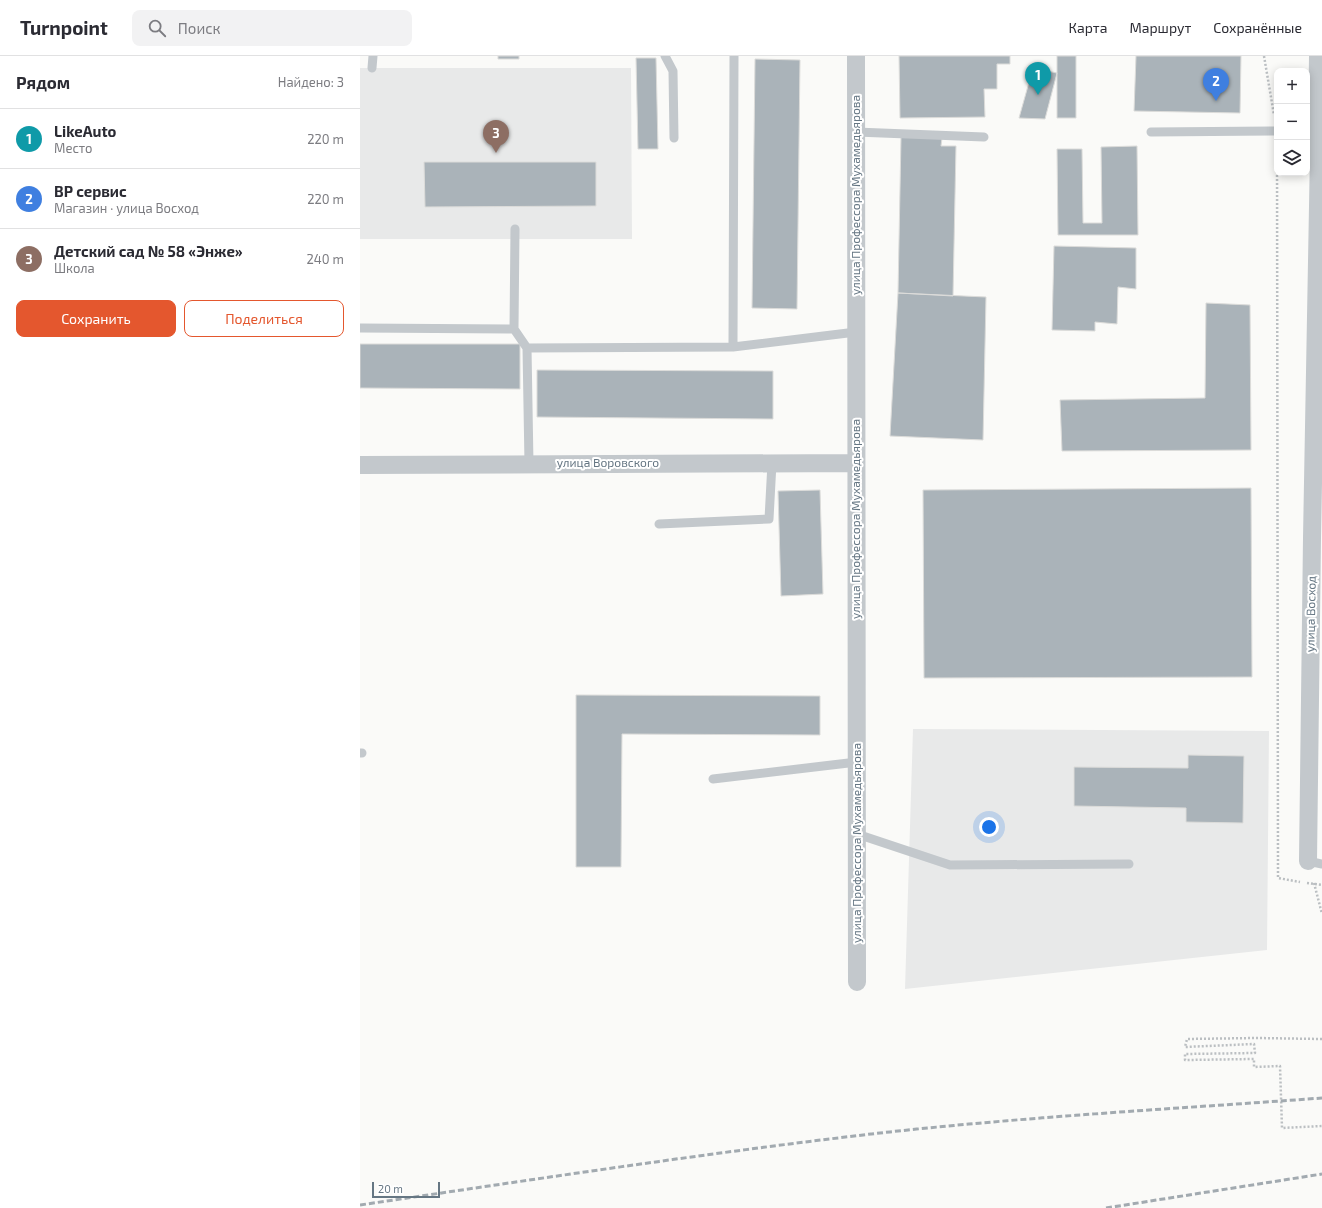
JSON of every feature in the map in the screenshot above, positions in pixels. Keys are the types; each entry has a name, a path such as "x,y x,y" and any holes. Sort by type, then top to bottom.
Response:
{"street":[{"name":"улица Профессора Мухамедьярова","path":"856,56 857,982"},
{"name":"улица Восход","path":"1315,862 1312,763 1318,436 1316,142 1318,56"},
{"name":"улица Воровского","path":"360,465 856,462"}],"lane":[{"path":"372,56 372,68"},
{"path":"664,56 673,71 674,138"},
{"path":"732,347 734,56"},
{"path":"1151,132 1274,131"},
{"path":"856,132 984,137"},
{"path":"515,229 514,329 527,348 529,464"},
{"path":"360,328 514,329"},
{"path":"527,348 732,347 856,332"},
{"path":"659,524 769,519 772,463"},
{"path":"713,779 857,762"},
{"path":"857,834 950,865 1129,864"}],"path":[{"path":"1264,56 1274,114"},
{"path":"1277,140 1278,878 1322,885"},
{"path":"1315,862 1322,914"},
{"path":"1322,1039 1256,1038 1187,1040 1185,1047 1254,1044 1255,1053 1186,1054 1185,1060 1254,1059 1254,1067 1280,1066 1282,1128 1322,1126"}],"shaded area":[{"path":"360,68 631,68 632,239 360,239"},
{"path":"913,729 1269,731 1267,950 905,989"}],"building":[{"path":"498,56 519,56 519,59 498,59"},
{"path":"899,56 1010,56 1010,64 997,64 997,89 984,89 985,117 900,118"},
{"path":"1057,56 1076,56 1076,118 1057,118"},
{"path":"1136,56 1241,56 1240,113 1134,111"},
{"path":"636,58 656,58 658,149 638,149"},
{"path":"755,59 800,60 797,309 752,308"},
{"path":"1033,68 1057,73 1045,119 1019,118"},
{"path":"901,137 942,138 941,146 956,146 953,296 898,293"},
{"path":"1137,146 1138,235 1058,235 1057,149 1082,149 1083,223 1102,223 1101,147"},
{"path":"424,162 596,162 596,206 425,207"},
{"path":"1054,246 1136,248 1136,289 1118,287 1117,324 1095,322 1095,331 1052,330"},
{"path":"898,293 986,297 983,440 890,436"},
{"path":"1206,303 1250,305 1251,450 1062,451 1060,400 1205,398"},
{"path":"360,344 520,344 520,389 360,388"},
{"path":"537,370 773,371 773,419 537,417"},
{"path":"1251,488 1252,677 924,678 923,490"},
{"path":"820,490 823,594 781,596 778,491"},
{"path":"576,695 820,696 820,735 622,734 621,867 576,867"},
{"path":"1188,755 1244,756 1243,823 1186,822 1186,808 1074,806 1074,767 1188,768"}],"railway":[{"path":"360,1205 679,1159 871,1134 1040,1118 1322,1098"},
{"path":"1106,1208 1322,1174"}],"place":[{"name":"LikeAuto","path":"1038,95"},
{"name":"ВР сервис","path":"1216,101"},
{"name":"Детский сад № 58 «Энже»","path":"496,153"}]}
